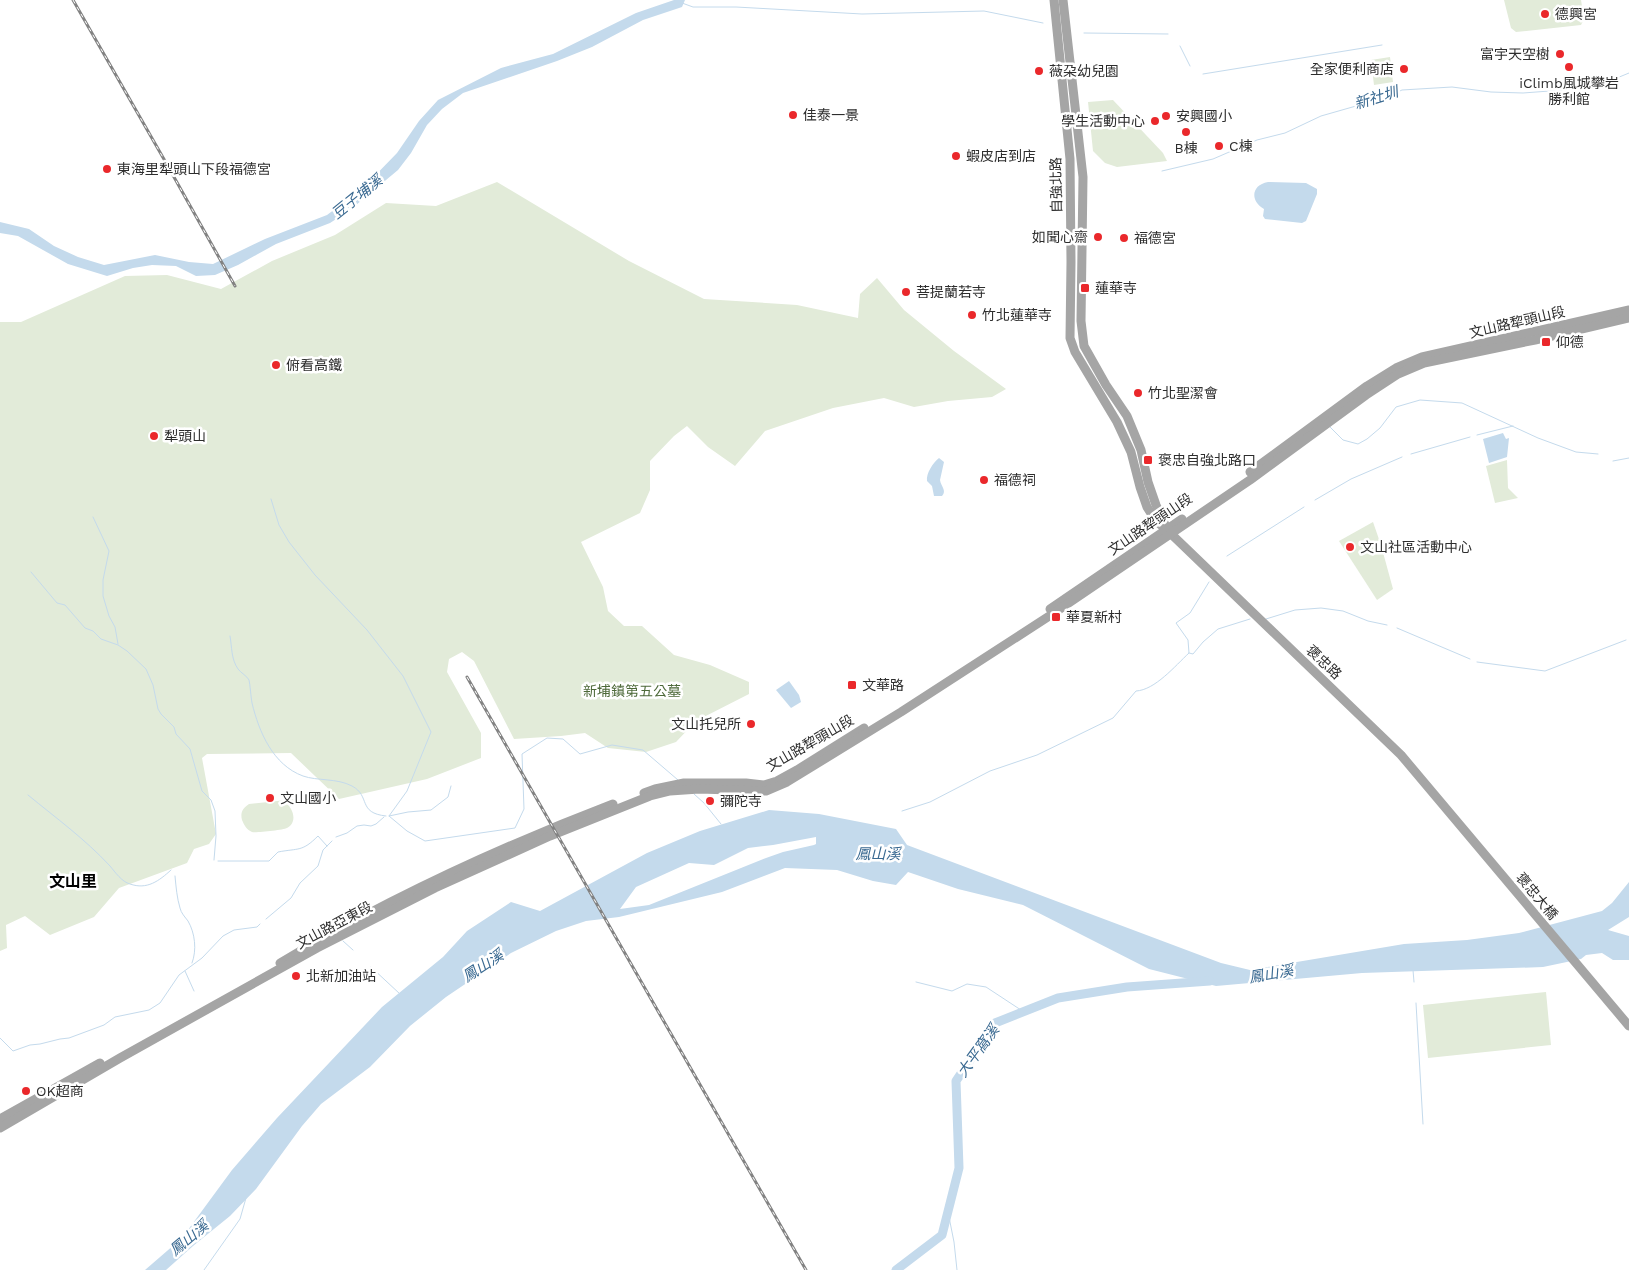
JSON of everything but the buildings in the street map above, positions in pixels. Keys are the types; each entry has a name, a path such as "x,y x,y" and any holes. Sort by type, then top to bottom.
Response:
{"main road":[{"name":"自強北路","path":"1054,0 1070,159 1070,338 1083,367"},
{"name":"自強北路","path":"1063,0 1083,177 1081,330 1084,346 1093,361"},
{"name":"文山路犂頭山段","path":"1169,532 1368,386 1408,362 1422,357 1629,310"},
{"name":"文山路犂頭山段","path":"698,786 764,785 797,770 922,692 1073,592 1169,532 1280,458 1398,374 1424,363 1629,318"},
{"name":"褒忠路","path":"1093,361 1126,416 1141,450 1148,482 1156,505 1169,532"},
{"name":"褒忠路","path":"1083,367 1117,422 1131,452 1147,507 1156,521 1379,732 1401,755 1456,821"},
{"name":"文山路亞東段","path":"0,1119 269,970 328,935 488,855 550,828 655,789 684,783 698,786"},
{"name":"文山路亞東段","path":"0,1128 120,1058 317,948 435,888 550,836 650,796 698,786"},
{"name":"褒忠大橋","path":"1456,821 1629,1026"}],"green space":[{"path":"1504,0 1581,0 1584,19 1581,25 1516,32 1511,28"},
{"path":"1390,57 1393,82 1374,85 1371,60"},
{"path":"1113,100 1163,153 1167,161 1117,167 1105,163 1093,151 1088,102"},
{"name":"新埔鎮第五公墓","path":"497,182 629,261 704,299 797,305 858,318 860,294 877,278 904,310 954,351 1006,389 992,397 948,401 914,407 884,398 833,408 765,431 735,466 708,447 687,426 674,436 650,461 650,490 640,513 581,542 603,587 608,611 624,626 642,626 674,655 710,665 749,682 749,694 696,721 676,742 646,752 608,748 585,733 514,739 474,661 462,652 449,659 447,672 481,733 481,758 427,779 339,799 291,753 207,754 202,758 216,834 209,844 194,849 187,863 119,888 94,917 50,935 25,916 6,925 7,948 0,951 0,322 21,322 125,276 167,275 221,289 272,261 335,235 386,203 436,206"},
{"path":"1507,460 1508,488 1518,498 1495,503 1486,466"},
{"path":"1373,522 1393,589 1377,600 1339,541"},
{"path":"296,799 297,803 287,804 291,810 293,820 287,828 252,832 242,820 243,810 249,804"},
{"path":"1546,992 1551,1045 1428,1058 1423,1005"}],"water":[{"name":"豆子埔溪","path":"674,0 685,0 682,7 643,20 592,47 463,93 442,109 427,125 411,153 398,170 350,210 330,223 276,244 238,265 215,275 196,276 176,266 152,265 133,268 107,276 68,264 18,236 0,233 0,222 29,229 54,246 78,257 104,265 155,255 189,262 213,264 265,239 327,215 363,188 397,153 419,121 438,100 501,68 553,54 636,13"},
{"path":"1268,182 1306,183 1317,189 1317,194 1306,221 1302,223 1265,219 1263,216 1264,209 1256,202 1254,194 1258,186"},
{"path":"1503,433 1506,439 1509,438 1507,457 1489,463 1483,439"},
{"path":"939,458 944,462 940,480 944,492 942,496 934,496 932,486 927,481 927,478 930,468"},
{"path":"789,681 799,695 801,702 791,708 776,690"},
{"name":"鳳山溪","path":"769,810 819,814 896,829 907,845 1221,963 1250,970 1404,944 1467,940 1519,933 1602,911 1612,903 1629,882 1629,917 1608,930 1629,936 1629,960 1613,960 1602,953 1586,955 1581,959 1543,967 1362,973 1216,986 1149,969 1023,905 958,889 908,872 896,885 873,881 837,870 785,868 722,892 619,917 586,921 556,931 511,953 446,997 410,1026 370,1067 321,1104 302,1126 256,1189 230,1216 166,1270 145,1270 182,1238 232,1170 277,1118 382,1007 443,957 467,931 511,902 540,911 647,853 700,831","holes":["816,837 816,844 766,858 649,905 620,909 636,887 689,863 714,865 748,848"]}],"waterway":[{"name":"新社圳","path":"682,3 693,7 736,7 862,14 984,11 1043,23"},
{"name":"新社圳","path":"1084,33 1168,34"},
{"name":"新社圳","path":"1203,74 1382,45"},
{"name":"新社圳","path":"1180,46 1190,66"},
{"name":"新社圳","path":"1162,171 1213,159 1257,140 1285,133 1321,116 1384,98 1402,90 1452,87 1491,92 1523,93 1600,85 1629,73"},
{"path":"1330,427 1343,440 1358,444 1380,428 1396,407 1420,400 1462,403 1538,438 1576,452 1598,454"},
{"path":"1477,435 1513,426"},
{"path":"1411,454 1470,437"},
{"path":"1315,500 1351,479 1402,457"},
{"path":"1613,461 1629,458"},
{"path":"271,499 279,525 289,542 315,575 367,630 403,676 431,732 407,791 389,816 407,831 425,841 515,828 524,809 522,754 547,738 563,739 580,754 612,745 643,750 678,780"},
{"path":"1227,556 1304,507"},
{"path":"93,517 109,551 103,580 103,596 109,616 115,627 118,644"},
{"path":"31,572 57,603 65,605 85,628 93,631 101,639 118,645 127,651 146,669 153,685 158,709 174,727 176,734 190,749 202,791 211,800 215,811 216,836 214,860"},
{"path":"902,811 930,802 990,771 1037,755 1113,718 1136,691 1143,690 1157,682 1189,653 1188,640 1176,623 1190,613 1209,582"},
{"path":"1266,619 1295,610 1321,608 1343,611 1368,621 1387,625"},
{"path":"1189,653 1193,654 1218,629 1250,619"},
{"path":"1397,628 1470,659"},
{"path":"230,636 234,661 238,669 249,680 252,703 259,725 263,736 276,756 292,771 303,776 346,783 352,786 358,790 371,811 386,816"},
{"path":"1477,662 1545,671 1626,640"},
{"path":"389,816 431,810 448,797 451,786"},
{"path":"694,794 721,824"},
{"path":"28,795 80,838 127,883 136,886 147,885 162,878 171,870"},
{"path":"336,837 347,833 357,826 376,824 384,817"},
{"path":"218,861 269,861 278,852 304,847 318,836 327,846"},
{"path":"266,919 291,898 300,883 318,866 323,850 332,841"},
{"path":"175,876 177,896 181,910 194,936 195,947 192,963"},
{"path":"0,1038 13,1051 30,1045 69,1038 104,1025 115,1017 149,1010 160,1003 179,975 202,958 223,936 234,930 257,927 260,924"},
{"path":"343,941 353,950"},
{"path":"371,967 400,994"},
{"path":"1413,970 1414,982"},
{"path":"185,971 194,991"},
{"name":"大平窩溪","path":"896,1270 942,1235 959,1168 956,1081 995,1023 1058,998 1127,987 1210,981"},
{"path":"916,982 952,991 967,984 986,987 1024,1012"},
{"path":"1416,1003 1423,1124"},
{"path":"204,1270 240,1219 246,1198"},
{"path":"948,1212 957,1270"}],"railway":[{"path":"73,0 235,286"},
{"path":"467,677 806,1270"}],"place":[{"name":"德興宮","path":"1545,14"},
{"name":"富宇天空樹","path":"1560,54"},
{"name":"iClimb風城攀岩 勝利館","path":"1569,67"},
{"name":"全家便利商店","path":"1404,69"},
{"name":"薇朶幼兒園","path":"1039,71"},
{"name":"佳泰一景","path":"793,115"},
{"name":"安興國小","path":"1166,116"},
{"name":"學生活動中心","path":"1155,121"},
{"name":"B棟","path":"1186,132"},
{"name":"C棟","path":"1219,146"},
{"name":"蝦皮店到店","path":"956,156"},
{"name":"東海里犁頭山下段福德宮","path":"107,169"},
{"name":"如聞心齋","path":"1098,237"},
{"name":"福德宮","path":"1124,238"},
{"name":"蓮華寺","path":"1085,288"},
{"name":"菩提蘭若寺","path":"906,292"},
{"name":"竹北蓮華寺","path":"972,315"},
{"name":"仰德","path":"1546,342"},
{"name":"俯看高鐵","path":"276,365"},
{"name":"竹北聖潔會","path":"1138,393"},
{"name":"犁頭山","path":"154,436"},
{"name":"褒忠自強北路口","path":"1148,460"},
{"name":"福德祠","path":"984,480"},
{"name":"文山社區活動中心","path":"1350,547"},
{"name":"華夏新村","path":"1056,617"},
{"name":"文華路","path":"852,685"},
{"name":"文山托兒所","path":"751,724"},
{"name":"文山國小","path":"270,798"},
{"name":"彌陀寺","path":"710,801"},
{"name":"北新加油站","path":"296,976"},
{"name":"OK超商","path":"26,1091"}],"district":[{"name":"文山里","path":"73,881"}]}
